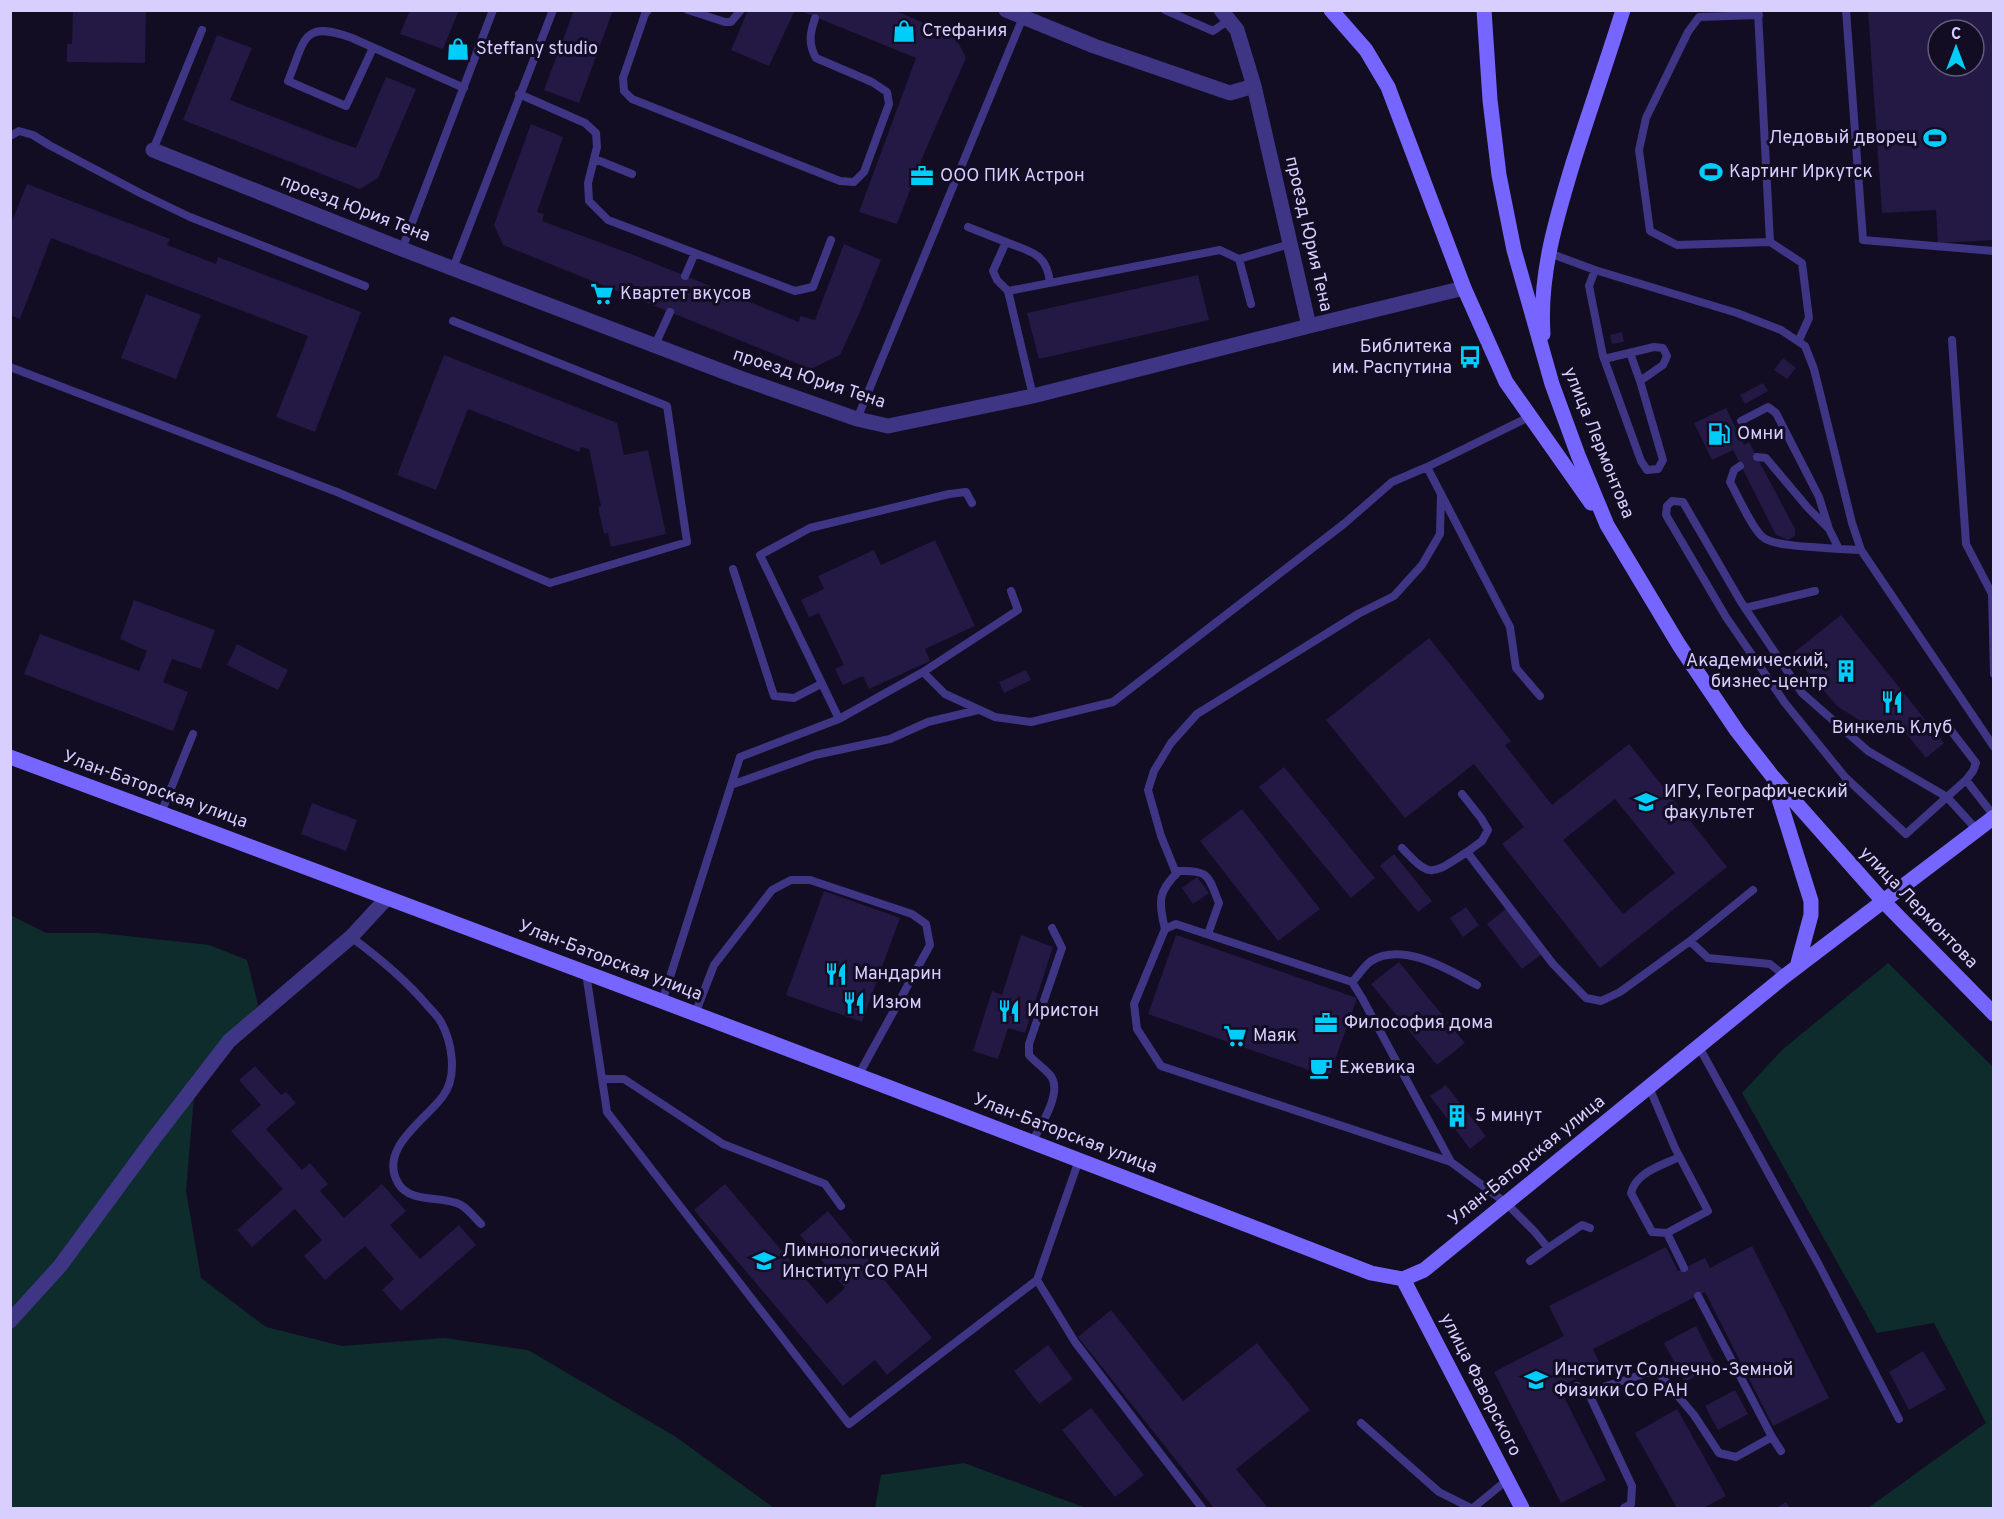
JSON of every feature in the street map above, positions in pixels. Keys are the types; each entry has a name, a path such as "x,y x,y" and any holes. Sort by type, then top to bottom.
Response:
{"street":[{"path":"1006,10 1094,45 1230,93 1254,86"},
{"path":"1331,10 1366,50 1388,87 1464,288 1502,374 1529,417 1607,525"},
{"name":"улица Лермонтова","path":"1484,10 1490,100 1506,213 1527,300 1552,384 1607,525 1679,645 1737,731 1773,777 1883,901 1994,1014"},
{"path":"1552,384 1546,357 1542,313 1549,253 1560,207 1623,10"},
{"name":"проезд Юрия Тена","path":"153,150 402,249 768,389 857,419 888,426 1033,396 1309,326 1254,86 1238,30 1225,15"},
{"path":"1309,326 1464,288"},
{"name":"Улан-Баторская улица","path":"10,758 695,1014 1371,1273 1403,1279 1424,1270 1791,972 1994,816"},
{"path":"1773,777 1811,901 1811,915 1791,972"},
{"path":"10,1321 60,1266 152,1141 230,1041 351,937 387,898"},
{"name":"улица Фаворского","path":"1403,1279 1522,1509"}],"lane":[{"path":"402,249 494,10"},
{"path":"453,268 553,10"},
{"path":"648,10 623,78 624,91 632,99 840,181 854,182 864,172 889,104 887,92 872,82 816,58 810,43 815,18"},
{"path":"688,10 731,22 741,10"},
{"path":"1165,10 1213,31 1225,15"},
{"path":"1846,10 1863,240 1994,251"},
{"path":"1770,242 1758,13 1699,17 1688,32 1646,118 1639,150 1650,231 1677,245 1770,242 1802,263 1809,318 1799,340"},
{"path":"857,419 1023,17"},
{"path":"153,150 202,30"},
{"path":"373,48 346,106 288,81 307,36 317,30 337,33 373,48 464,88"},
{"path":"519,94 585,123 596,133 597,147 588,183 589,201 608,220 795,291 813,287 831,240"},
{"path":"10,136 19,131 33,135 166,206 365,286"},
{"path":"595,159 632,174"},
{"path":"968,227 1033,252 1044,260 1050,283"},
{"path":"1006,242 993,271 997,280 1008,291 1033,396"},
{"path":"1008,291 1220,250 1239,259 1290,244"},
{"path":"685,276 695,253"},
{"path":"1549,253 1595,270 1737,313 1781,330 1805,346 1814,369 1852,523 1861,550 1994,747"},
{"path":"1239,259 1251,304"},
{"path":"1595,270 1589,286 1603,357 1641,461 1647,470 1658,469 1663,460 1630,353"},
{"path":"655,345 670,312"},
{"path":"10,367 337,492 550,583 687,542 667,406 453,321"},
{"path":"1952,340 1966,544 1992,594 1994,674"},
{"path":"1603,357 1654,347 1663,348 1667,356 1663,366 1640,381"},
{"path":"1741,421 1768,407 1776,413 1819,497 1829,529 1839,549"},
{"path":"922,672 945,694 995,717 1031,722 1113,702 1345,524 1392,482 1529,417"},
{"path":"1757,458 1766,458 1829,529"},
{"path":"1740,466 1734,470 1730,482 1764,538 1776,543 1861,550"},
{"path":"1427,467 1510,627 1516,668 1540,696"},
{"path":"839,719 760,555 810,528 903,505 966,492 972,503"},
{"path":"1176,873 1161,836 1148,790 1155,771 1171,743 1197,714 1358,614 1394,596 1422,565 1440,534 1441,494"},
{"path":"1946,724 1976,763 1966,780 1947,797 1906,834 1845,777 1785,703 1726,617 1666,515 1667,506 1672,501 1683,502 1745,608 1802,693 1868,751 1947,797 1977,830"},
{"path":"732,569 774,696 794,698 821,684"},
{"path":"662,1002 740,757 839,719 922,672 1018,610 1011,591"},
{"path":"1745,608 1815,591"},
{"path":"731,785 815,755 890,739 928,722 979,710"},
{"path":"161,813 193,734"},
{"path":"1966,780 1994,816"},
{"path":"1402,848 1419,866 1429,871 1440,869 1482,841 1488,830 1462,794"},
{"path":"1467,852 1554,964 1586,998 1601,1001 1620,992 1690,941 1753,890"},
{"path":"1208,934 1219,903 1209,879 1198,870 1179,871 1165,884 1160,909 1165,928 1134,1004 1137,1029 1161,1066 1451,1162 1506,1203 1548,1248"},
{"path":"695,1014 714,965 772,890 791,880 810,880 912,914 926,924 930,945 858,1076"},
{"path":"1165,928 1176,924 1352,982 1451,1162"},
{"path":"1032,1142 1052,1106 1054,1090 1052,1077 1029,1055 1029,1044 1062,948 1052,928"},
{"path":"351,937 390,966 420,997 440,1021 448,1040 452,1064 451,1076 444,1095 403,1139 393,1160 393,1170 398,1184 410,1193 462,1205 481,1224"},
{"path":"1690,941 1708,958 1770,964 1791,972"},
{"path":"1352,982 1370,962 1400,953 1439,964 1477,985"},
{"path":"586,973 607,1112 849,1424 1037,1280 1079,1160"},
{"path":"1699,1047 1819,1265 1899,1419"},
{"path":"602,1079 624,1079 723,1144 825,1184 841,1206"},
{"path":"1649,1087 1679,1157 1708,1211 1667,1233 1652,1232 1631,1193 1633,1184 1642,1175 1679,1157"},
{"path":"1530,1262 1582,1225 1590,1228"},
{"path":"1667,1233 1684,1268"},
{"path":"1037,1280 1075,1342 1202,1509"},
{"path":"1698,1296 1781,1451"},
{"path":"1588,1392 1656,1370 1694,1415 1719,1454 1736,1457 1772,1437"},
{"path":"1577,1386 1588,1392 1632,1486 1631,1504 1624,1509"},
{"path":"1361,1423 1439,1492 1472,1509 1507,1480"}],"green space":[{"path":"10,915 46,933 99,933 209,945 247,960 258,1005 229,1041 194,1096 186,1191 201,1278 266,1327 342,1346 444,1338 528,1350 676,1437 774,1508 11,1508"},
{"path":"1888,963 1993,1067 1993,1508 1868,1508 1986,1423 1934,1323 1877,1333 1742,1093 1782,1050"},
{"path":"964,1463 1086,1508 875,1508 881,1475"}],"building":[{"path":"73,10 146,10 145,63 67,62 67,44 72,44"},
{"path":"410,10 459,10 443,49 400,34"},
{"path":"574,10 613,10 579,103 544,90"},
{"path":"748,10 795,10 769,66 731,50"},
{"path":"798,10 893,10 955,36 966,58 925,151 897,224 859,212 916,58"},
{"name":"Ледовый дворец","path":"1868,10 1994,10 1994,240 1938,243 1936,210 1882,213"},
{"path":"217,35 252,48 230,100 356,148 386,77 416,89 378,178 360,189 183,120"},
{"path":"531,124 563,137 537,212 544,214 542,221 631,254 799,322 800,316 815,320 844,244 881,260 840,355 811,369 503,245 494,225"},
{"path":"27,184 170,239 167,245 216,264 218,257 361,312 315,432 276,417 308,336 282,326 51,238 20,319 10,315 10,226"},
{"path":"1198,275 1209,320 1039,359 1027,313"},
{"path":"146,294 201,315 176,379 121,358"},
{"path":"1622,332 1624,342 1612,344 1610,335"},
{"path":"444,355 617,423 624,455 648,450 666,534 611,547 608,533 604,534 598,507 601,506 589,449 581,447 579,452 468,409 436,490 397,475"},
{"path":"1783,358 1796,368 1787,379 1774,370"},
{"path":"1763,383 1768,391 1745,404 1740,395"},
{"path":"1726,408 1744,445 1749,442 1795,529 1795,536 1788,540 1776,535 1733,450 1712,460 1694,423"},
{"path":"935,540 975,626 925,649 930,661 869,689 863,676 843,685 835,669 844,665 819,613 809,617 801,600 824,589 818,576 874,550 881,565"},
{"path":"134,600 215,630 201,669 172,659 163,682 188,692 173,731 24,674 40,634 139,671 147,651 120,639"},
{"name":"Академический, бизнес-центр","path":"1841,615 1944,743 1926,758 1905,732 1883,730 1862,722 1837,706 1792,654"},
{"name":"ИГУ, Географический факультет","path":"1429,638 1511,741 1505,745 1552,805 1629,744 1727,867 1600,968 1502,844 1524,827 1474,764 1405,818 1326,720","holes":["1615,799 1675,873 1623,914 1563,840"]},
{"path":"237,644 288,670 278,690 227,665"},
{"path":"1026,670 1031,680 1004,693 999,682"},
{"path":"1284,767 1375,878 1351,898 1259,787"},
{"path":"312,803 357,820 346,851 301,834"},
{"path":"1242,809 1320,909 1278,941 1200,841"},
{"path":"1394,854 1432,901 1418,912 1380,866"},
{"path":"1197,877 1209,893 1193,904 1182,888"},
{"path":"824,891 900,918 862,1022 786,995"},
{"path":"1466,907 1479,925 1463,937 1450,918"},
{"path":"1507,908 1542,954 1522,969 1487,924"},
{"name":"Иристон","path":"1021,935 1053,947 1025,1033 1008,1028 998,1059 973,1051 992,991 1002,995"},
{"path":"1176,935 1357,998 1329,1077 1148,1014"},
{"path":"1399,962 1465,1043 1437,1065 1371,984"},
{"path":"255,1066 281,1095 286,1092 296,1103 266,1129 302,1170 310,1163 328,1184 320,1191 344,1218 382,1184 406,1211 390,1225 420,1259 459,1225 476,1245 401,1311 382,1290 394,1279 365,1246 325,1280 304,1256 322,1240 295,1209 252,1247 237,1230 283,1189 231,1131 261,1105 239,1080"},
{"name":"5 минут","path":"1446,1085 1486,1136 1470,1149 1430,1096"},
{"name":"Лимнологический Институт СО РАН","path":"725,1184 827,1304 845,1288 800,1235 828,1211 932,1338 887,1375 875,1360 843,1386 694,1210"},
{"name":"Институт Солнечно-Земной Физики СО РАН","path":"1752,1246 1829,1398 1773,1426 1705,1292 1593,1349 1601,1366 1559,1387 1606,1480 1561,1503 1494,1372 1564,1336 1549,1306 1666,1247 1678,1271 1705,1258 1710,1268"},
{"path":"1111,1310 1183,1401 1257,1343 1310,1410 1236,1469 1268,1508 1214,1508 1078,1337"},
{"path":"1696,1326 1716,1366 1685,1382 1664,1343"},
{"path":"1048,1345 1073,1379 1039,1404 1014,1371"},
{"path":"1923,1351 1946,1389 1909,1410 1889,1372"},
{"path":"1735,1390 1748,1414 1718,1430 1705,1406"},
{"path":"1091,1408 1144,1475 1115,1497 1062,1430"},
{"path":"1677,1409 1726,1496 1703,1508 1677,1508 1635,1433"},
{"path":"1786,1502 1790,1508 1776,1508"}],"place":[{"name":"Стефания","path":"904,31"},
{"name":"Steffany studio","path":"458,49"},
{"name":"Ледовый дворец","path":"1935,138"},
{"name":"Картинг Иркутск","path":"1711,172"},
{"name":"ООО ПИК Астрон","path":"922,176"},
{"name":"Квартет вкусов","path":"602,294"},
{"name":"Библитека им. Распутина","path":"1470,357"},
{"name":"Омни","path":"1719,434"},
{"name":"Академический, бизнес-центр","path":"1846,671"},
{"name":"Винкель Клуб","path":"1892,702"},
{"name":"ИГУ, Географический факультет","path":"1646,802"},
{"name":"Мандарин","path":"836,974"},
{"name":"Изюм","path":"854,1003"},
{"name":"Иристон","path":"1009,1011"},
{"name":"Философия дома","path":"1326,1023"},
{"name":"Маяк","path":"1235,1036"},
{"name":"Ежевика","path":"1321,1068"},
{"name":"5 минут","path":"1457,1116"},
{"name":"Лимнологический Институт СО РАН","path":"764,1261"},
{"name":"Институт Солнечно-Земной Физики СО РАН","path":"1536,1380"}]}
